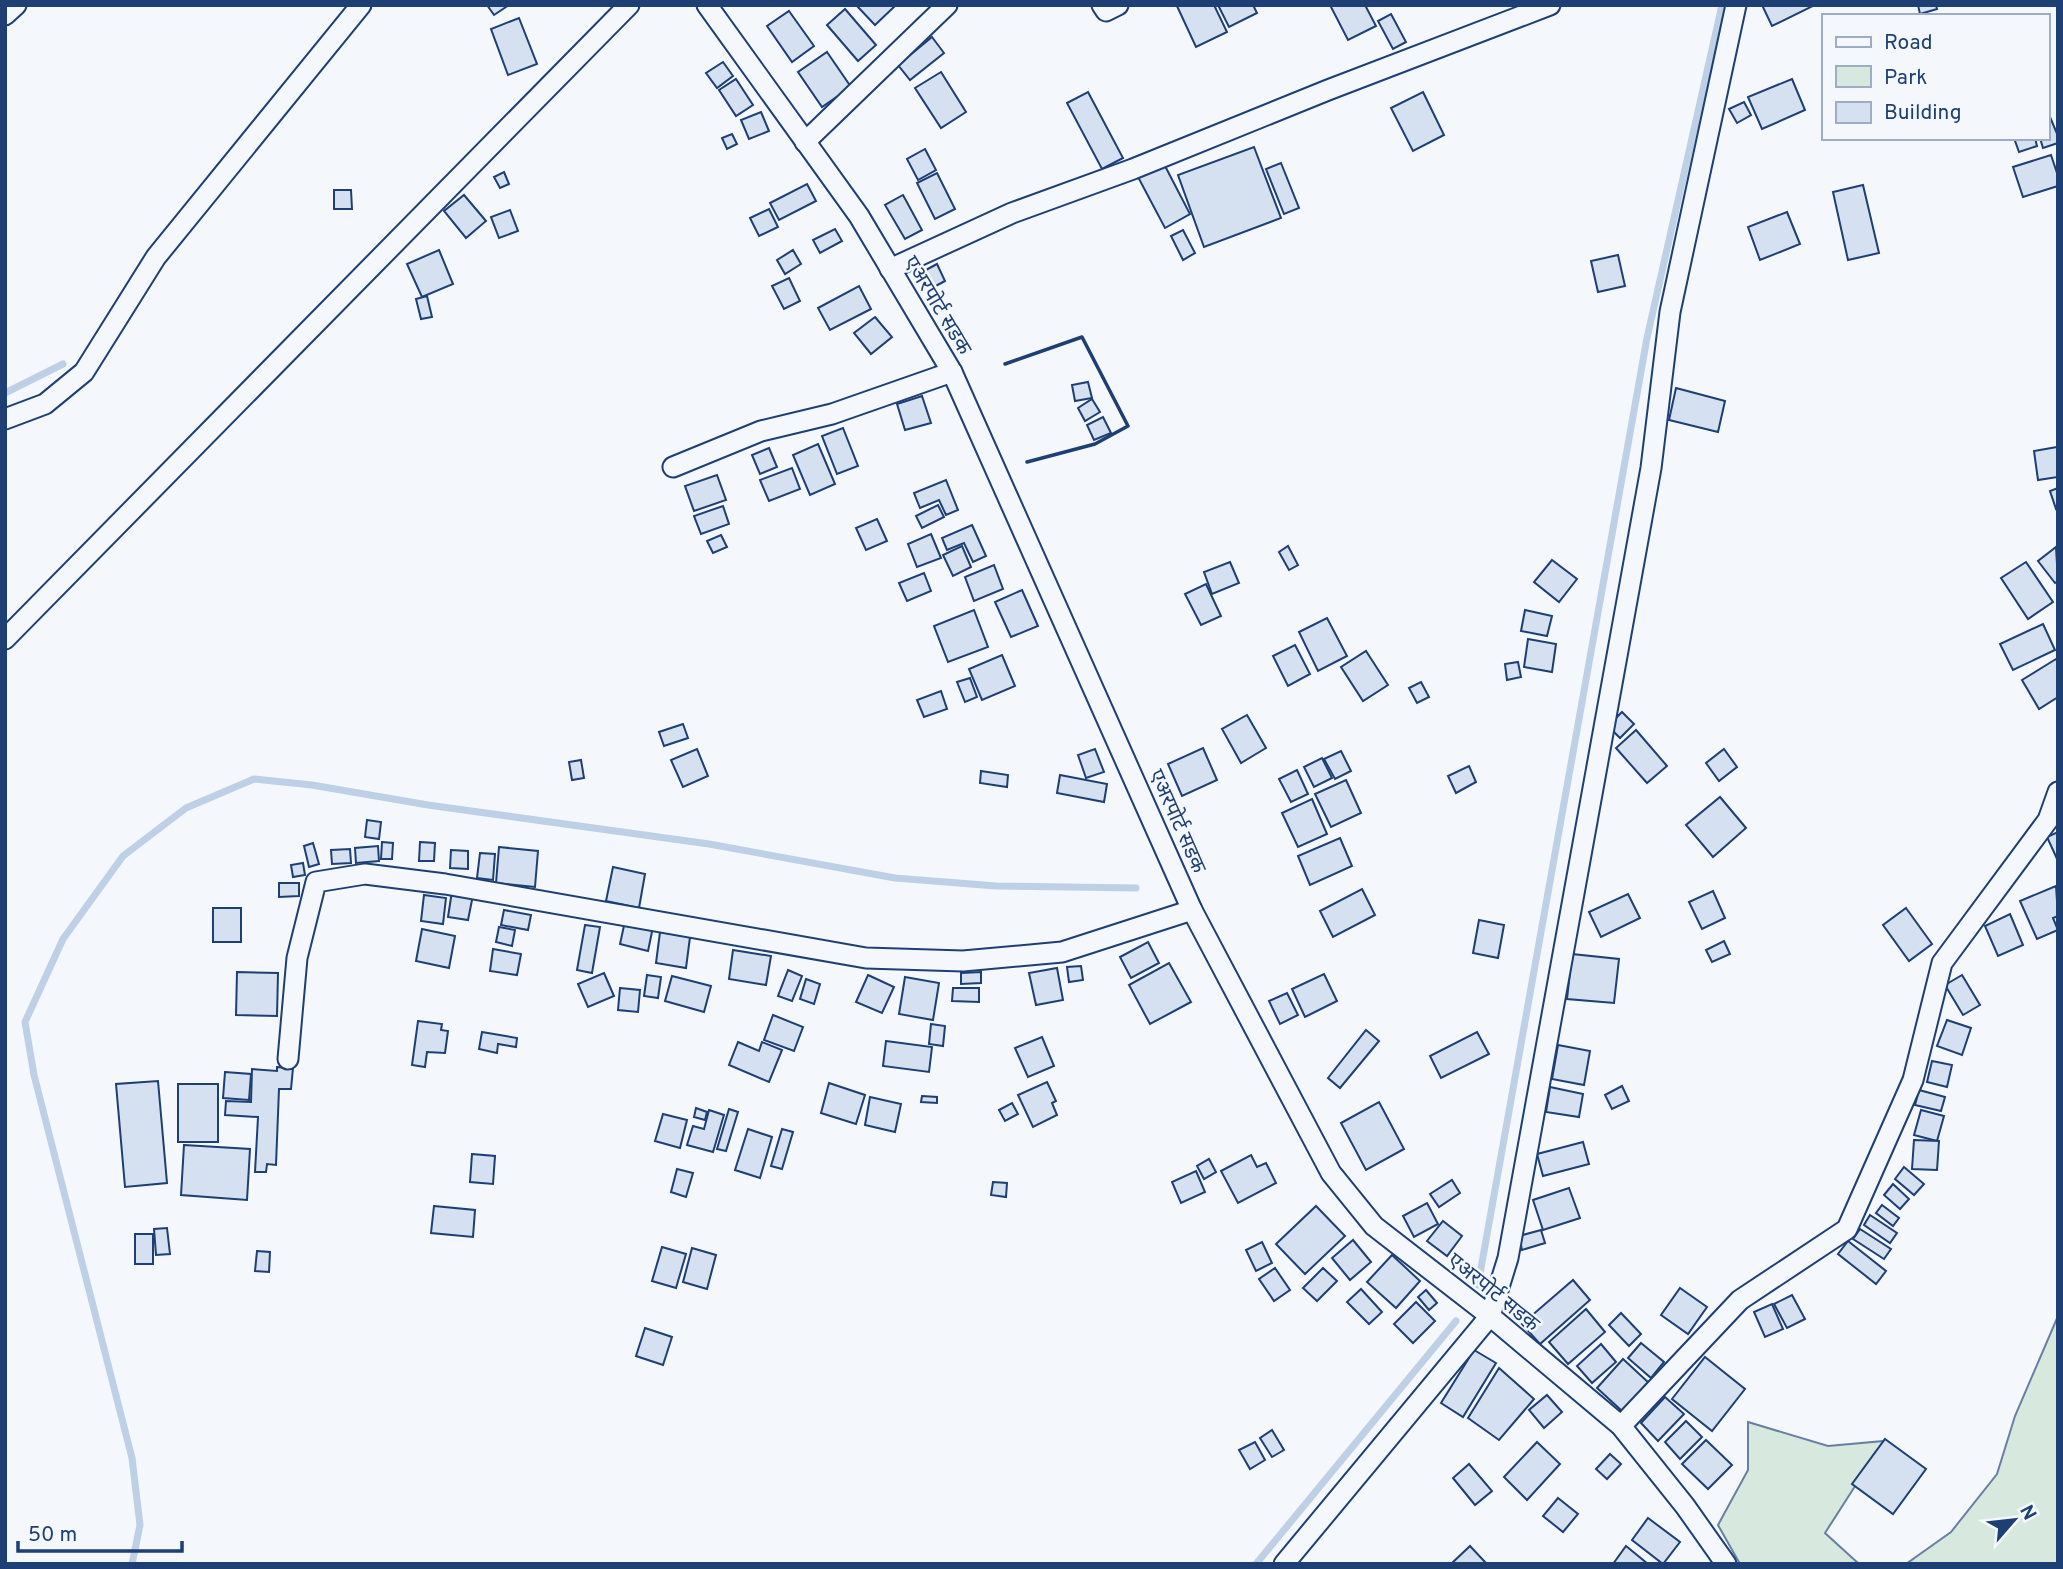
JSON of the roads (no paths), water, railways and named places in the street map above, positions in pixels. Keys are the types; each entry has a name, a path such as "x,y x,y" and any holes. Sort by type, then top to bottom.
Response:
{"street":[{"path":"5,15 16,5"},
{"path":"5,419 45,404 85,372 156,257 361,5"},
{"path":"5,639 629,5"},
{"name":"एअरपोर्ट सडक","path":"707,5 859,216 952,372 1192,910 1331,1173 1374,1226 1490,1316 1621,1426 1685,1506 1726,1564"},
{"path":"805,142 947,5"},
{"path":"1102,5 1106,10 1118,5"},
{"path":"890,269 1012,213 1133,169 1328,90 1550,5"},
{"path":"1284,1564 1490,1316 1508,1258 1650,468 1670,312 1736,5"},
{"path":"673,467 761,431 832,414 952,372"},
{"path":"1621,1426 1741,1300 1847,1229 1913,1080 1942,963 2048,820 2058,792"},
{"path":"288,1059 297,958 316,881 365,874 471,888 866,958 963,961 1062,952 1192,910"}],"waterway":[{"path":"1478,1285 1647,338 1722,5"},
{"path":"5,393 63,364"},
{"path":"132,1564 140,1525 132,1458 34,1075 25,1022 63,939 123,856 186,808 254,779 312,785 428,805 709,844 895,878 996,886 1136,888"},
{"path":"1256,1564 1456,1321"}]}
